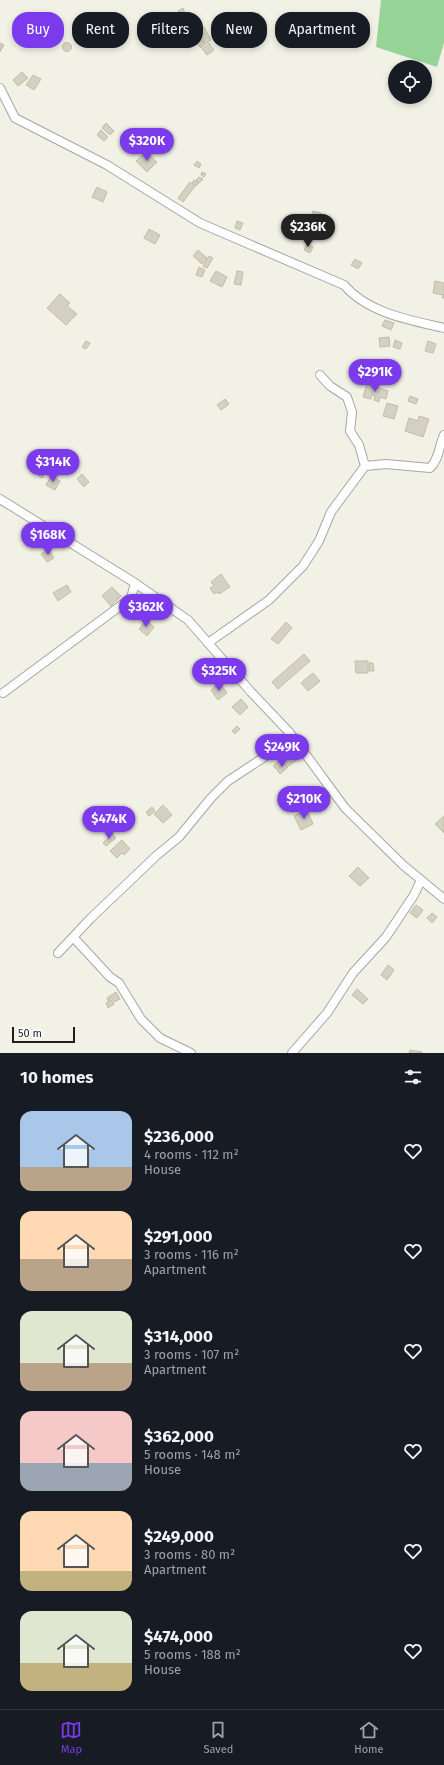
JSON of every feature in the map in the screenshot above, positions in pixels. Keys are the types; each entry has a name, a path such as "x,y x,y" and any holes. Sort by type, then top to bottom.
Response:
{"street":[{"path":"0,88 15,118 107,165 200,223 344,285 360,300 399,318 444,328"},
{"path":"320,375 330,386 347,397 352,412 350,431 359,445 365,466"},
{"path":"208,643 269,600 304,566 319,541 331,512 365,466 386,464 430,468 435,464 440,443 444,435"},
{"path":"0,499 135,583 188,620 251,692 290,733 345,808 403,865 444,899"},
{"path":"3,693 131,598 135,583"},
{"path":"58,953 156,856 179,837 211,798 228,781 278,748 290,733"},
{"path":"292,1053 326,1013 353,973 386,937 414,895 421,880"},
{"path":"73,937 110,977 119,983 141,1019 160,1038 191,1053"}],"green space":[{"path":"381,0 444,0 444,43 437,67 432,65 432,60 416,60 376,47"}],"building":[{"path":"183,8 184,12 178,12"},
{"path":"203,28 211,40 205,44 203,41"},
{"path":"67,42 71,45 71,49 67,52 62,48"},
{"path":"0,43 4,45 0,52"},
{"path":"209,43 211,48 214,50 207,55 202,49"},
{"path":"22,72 28,78 18,86 13,80"},
{"path":"33,75 41,79 34,90 26,85"},
{"path":"106,123 114,131 110,135 102,128"},
{"path":"101,130 108,137 104,141 97,135"},
{"path":"157,143 163,147 160,151 154,147"},
{"path":"146,152 157,162 147,172 136,161"},
{"path":"197,161 201,164 199,168 194,165"},
{"path":"202,172 206,174 204,177 201,175"},
{"path":"199,177 203,179 199,183 196,180"},
{"path":"194,180 199,183 196,186 192,183"},
{"path":"190,182 195,186 183,202 178,198"},
{"path":"97,187 107,192 103,202 92,197"},
{"path":"313,211 321,213 320,218 312,215"},
{"path":"237,221 243,223 240,230 235,228"},
{"path":"149,229 160,235 155,244 144,238"},
{"path":"307,244 313,247 310,253 304,250"},
{"path":"198,250 207,258 202,264 193,256"},
{"path":"209,256 213,258 207,268 203,266"},
{"path":"355,259 362,263 358,269 351,265"},
{"path":"199,267 205,270 202,277 196,275"},
{"path":"216,271 227,277 222,287 210,281"},
{"path":"237,271 243,272 241,285 234,284"},
{"path":"435,281 444,283 444,298 442,298 443,295 433,293"},
{"path":"60,294 70,303 67,306 77,314 66,325 47,308"},
{"path":"385,320 394,323 391,330 382,326"},
{"path":"389,337 390,346 380,347 379,338"},
{"path":"395,340 402,343 400,349 393,347"},
{"path":"86,341 90,343 86,349 82,347"},
{"path":"428,341 436,344 433,353 425,351"},
{"path":"367,384 388,391 386,399 380,397 379,402 374,400 375,396 372,395 371,399 363,397"},
{"path":"410,396 418,399 416,404 408,401"},
{"path":"225,399 229,404 221,410 217,405"},
{"path":"387,403 398,406 394,419 383,416"},
{"path":"419,416 429,419 423,437 405,431 409,418 418,421"},
{"path":"42,468 46,470 42,478 38,475"},
{"path":"82,474 89,482 84,487 77,479"},
{"path":"51,476 60,481 55,490 46,485"},
{"path":"48,549 54,558 47,562 41,554"},
{"path":"221,574 230,587 219,594 218,592 214,594 210,588 214,586 211,582"},
{"path":"67,585 71,592 58,601 53,593"},
{"path":"112,587 121,596 111,606 102,596"},
{"path":"146,620 154,627 147,636 139,629"},
{"path":"286,622 292,628 278,644 271,639"},
{"path":"304,654 310,661 278,689 272,682"},
{"path":"355,661 368,661 368,673 356,673"},
{"path":"369,663 373,663 374,671 369,671"},
{"path":"313,673 320,681 308,691 301,683"},
{"path":"220,683 227,693 218,700 211,690"},
{"path":"241,699 248,707 240,715 232,707"},
{"path":"237,726 240,729 235,734 232,731"},
{"path":"291,752 297,760 289,766 283,758"},
{"path":"282,758 285,762 276,769 273,766"},
{"path":"285,763 288,767 280,774 277,770"},
{"path":"299,802 302,808 293,812 290,807"},
{"path":"163,805 172,815 163,823 154,814"},
{"path":"152,807 155,811 149,816 146,812"},
{"path":"307,810 313,824 301,830 294,816"},
{"path":"444,816 444,833 435,824"},
{"path":"112,834 116,838 106,846 103,843"},
{"path":"122,840 130,849 124,855 122,853 117,858 110,851"},
{"path":"358,867 369,878 360,886 349,876"},
{"path":"416,905 423,910 417,918 410,913"},
{"path":"432,913 437,917 432,923 427,918"},
{"path":"388,965 394,970 387,980 381,975"},
{"path":"357,989 368,999 363,1004 352,995"},
{"path":"116,992 120,999 114,1002 112,998 108,1001 107,998"},
{"path":"111,1000 114,1004 108,1008 106,1003"},
{"path":"410,1050 422,1052 422,1053 409,1053"}]}
